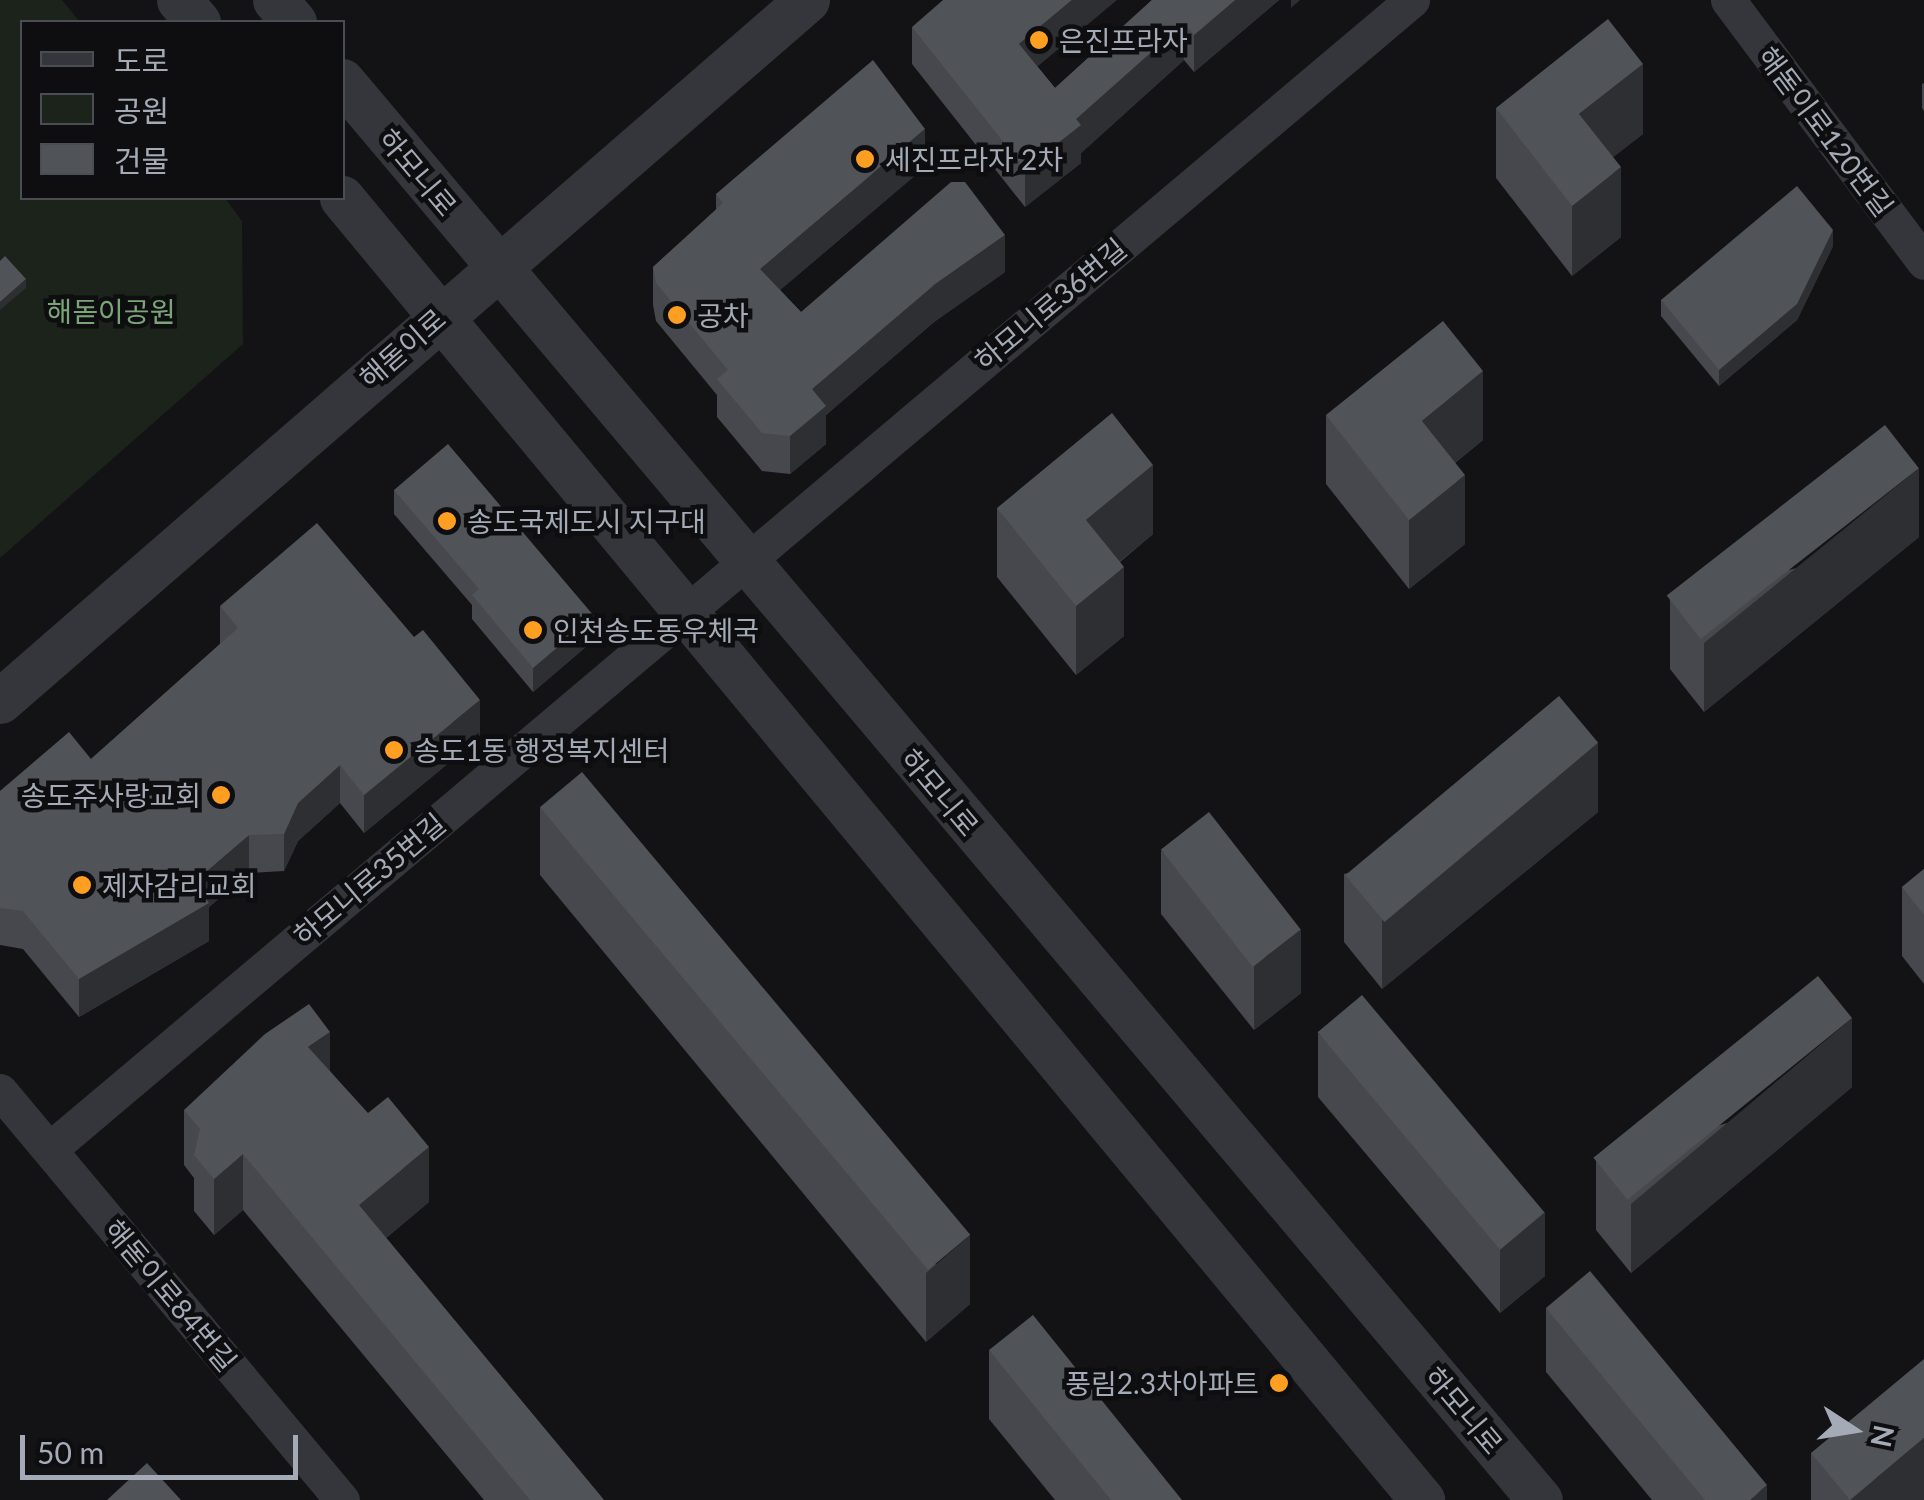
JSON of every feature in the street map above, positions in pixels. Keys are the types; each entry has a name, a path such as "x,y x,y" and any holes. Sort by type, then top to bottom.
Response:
{"street":[{"path":"180,0 196,20"},
{"path":"275,0 292,20"},
{"name":"해돋이로","path":"0,702 439,315 807,0"},
{"name":"하모니로36번길","path":"688,608 1412,0"},
{"name":"해돋이로120번길","path":"1728,0 1924,262"},
{"name":"하모니로","path":"345,85 1540,1500"},
{"path":"344,200 688,608 1422,1500"},
{"name":"하모니로35번길","path":"50,1150 688,608"},
{"name":"해돋이로84번길","path":"0,1090 342,1500"}],"green space":[{"name":"해돋이공원","path":"0,0 62,0 78,20 20,20 20,200 226,200 242,221 243,344 0,558"}],"building":[{"path":"943,0 1072,0 1019,44 1055,88 1152,0 1235,0 1194,35 1184,23 1076,119 1081,125 1025,169 912,27"},
{"path":"1608,19 1643,64 1579,114 1621,167 1572,206 1496,108"},
{"path":"873,60 925,129 760,269 801,312 951,182 965,182 1005,235 934,285 812,389 826,406 790,436 762,433 717,379 728,370 656,283 653,267 723,203 716,194"},
{"path":"1797,186 1833,230 1797,304 1719,370 1661,300"},
{"path":"5,256 26,279 0,302 0,261"},
{"path":"1443,321 1483,371 1422,421 1465,475 1409,520 1326,415"},
{"path":"1112,413 1153,465 1086,520 1124,567 1076,606 997,508"},
{"path":"1885,425 1919,468 1701,639 1667,596"},
{"path":"448,444 594,616 533,668 472,595 479,589 394,490"},
{"path":"317,523 414,637 423,630 480,700 364,795 340,765 298,803 284,834 249,835 193,883 209,903 79,979 23,911 0,908 0,791 69,732 91,759 238,628 220,606"},
{"path":"1559,696 1598,743 1384,922 1345,875"},
{"path":"582,772 970,1235 928,1270 540,807"},
{"path":"1209,812 1301,929 1253,967 1161,850"},
{"path":"1924,869 1924,915 1902,887"},
{"path":"1818,976 1852,1018 1627,1200 1593,1158"},
{"path":"1362,995 1545,1213 1500,1250 1318,1032"},
{"path":"309,1004 330,1032 308,1047 368,1113 388,1097 429,1147 359,1205 604,1500 530,1500 243,1154 214,1179 194,1155 200,1129 184,1110 265,1034"},
{"path":"1590,1271 1767,1485 1750,1500 1705,1500 1546,1308"},
{"path":"1033,1315 1182,1500 1111,1500 989,1350"},
{"path":"1924,1359 1924,1438 1850,1500 1811,1453"},
{"path":"147,1463 181,1500 107,1500"}],"place":[{"name":"은진프라자","path":"1039,40"},
{"name":"세진프라자 2차","path":"865,159"},
{"name":"공차","path":"677,315"},
{"name":"송도국제도시 지구대","path":"447,521"},
{"name":"인천송도동우체국","path":"533,630"},
{"name":"송도1동 행정복지센터","path":"394,750"},
{"name":"송도주사랑교회","path":"221,795"},
{"name":"제자감리교회","path":"82,885"},
{"name":"풍림2.3차아파트","path":"1279,1383"}]}
